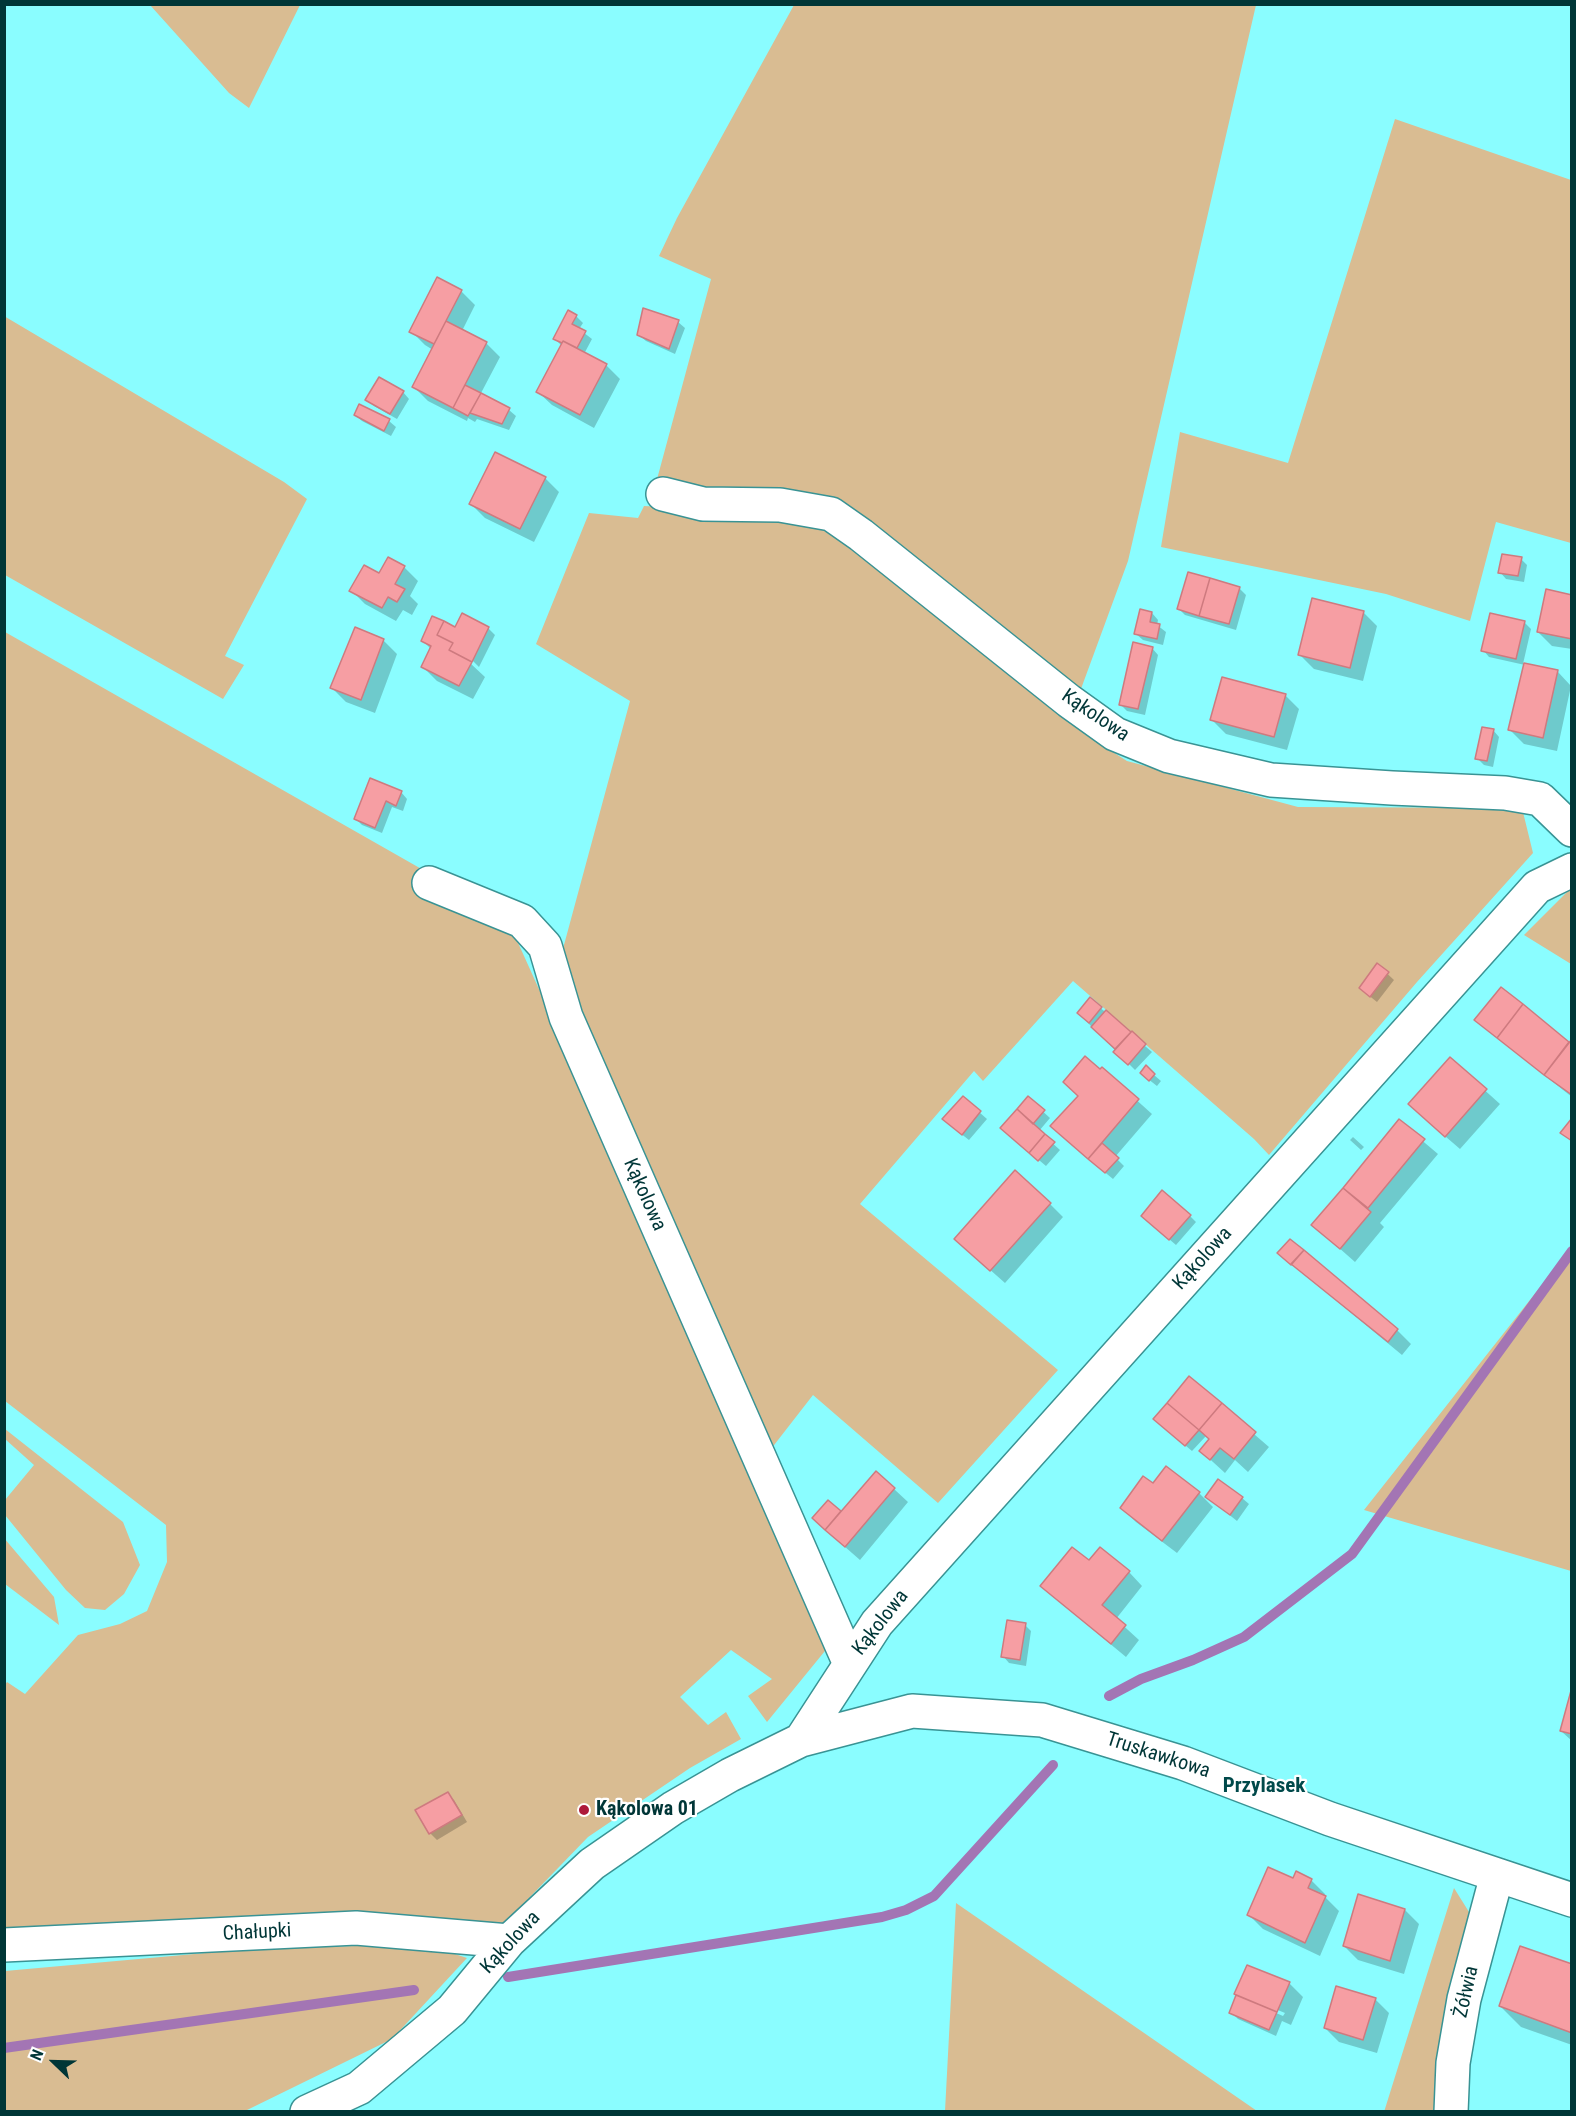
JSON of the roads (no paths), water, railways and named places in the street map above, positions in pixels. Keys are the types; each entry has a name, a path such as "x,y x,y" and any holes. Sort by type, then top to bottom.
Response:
{"street":[{"name":"Kąkolowa","path":"663,494 703,504 780,505 831,514 1115,734 1169,756 1271,780 1505,793 1540,799 1572,830"},
{"name":"Kąkolowa","path":"307,2112 359,2088 445,2016 509,1941 600,1858 673,1808 730,1775 801,1740 877,1623 1537,887 1572,870"},
{"name":"Kąkolowa","path":"429,883 522,921 545,945 567,1017 850,1664"},
{"name":"Truskawkowa","path":"801,1740 912,1711 1042,1720 1183,1763 1330,1819 1572,1900"},
{"name":"Żółwia","path":"1451,2112 1453,2063 1464,2000 1497,1875"},
{"name":"Chałupki","path":"4,1945 356,1928 509,1941"}],"waterway":[{"path":"1109,1696 1141,1679 1193,1660 1244,1637 1352,1554 1572,1251"},
{"path":"508,1977 882,1917 906,1910 934,1896 1053,1765"},
{"path":"4,2048 414,1990"}],"place":[{"name":"Kąkolowa 01","path":"584,1810"}],"district":[{"name":"Przylasek","path":"1264,1787"}]}
